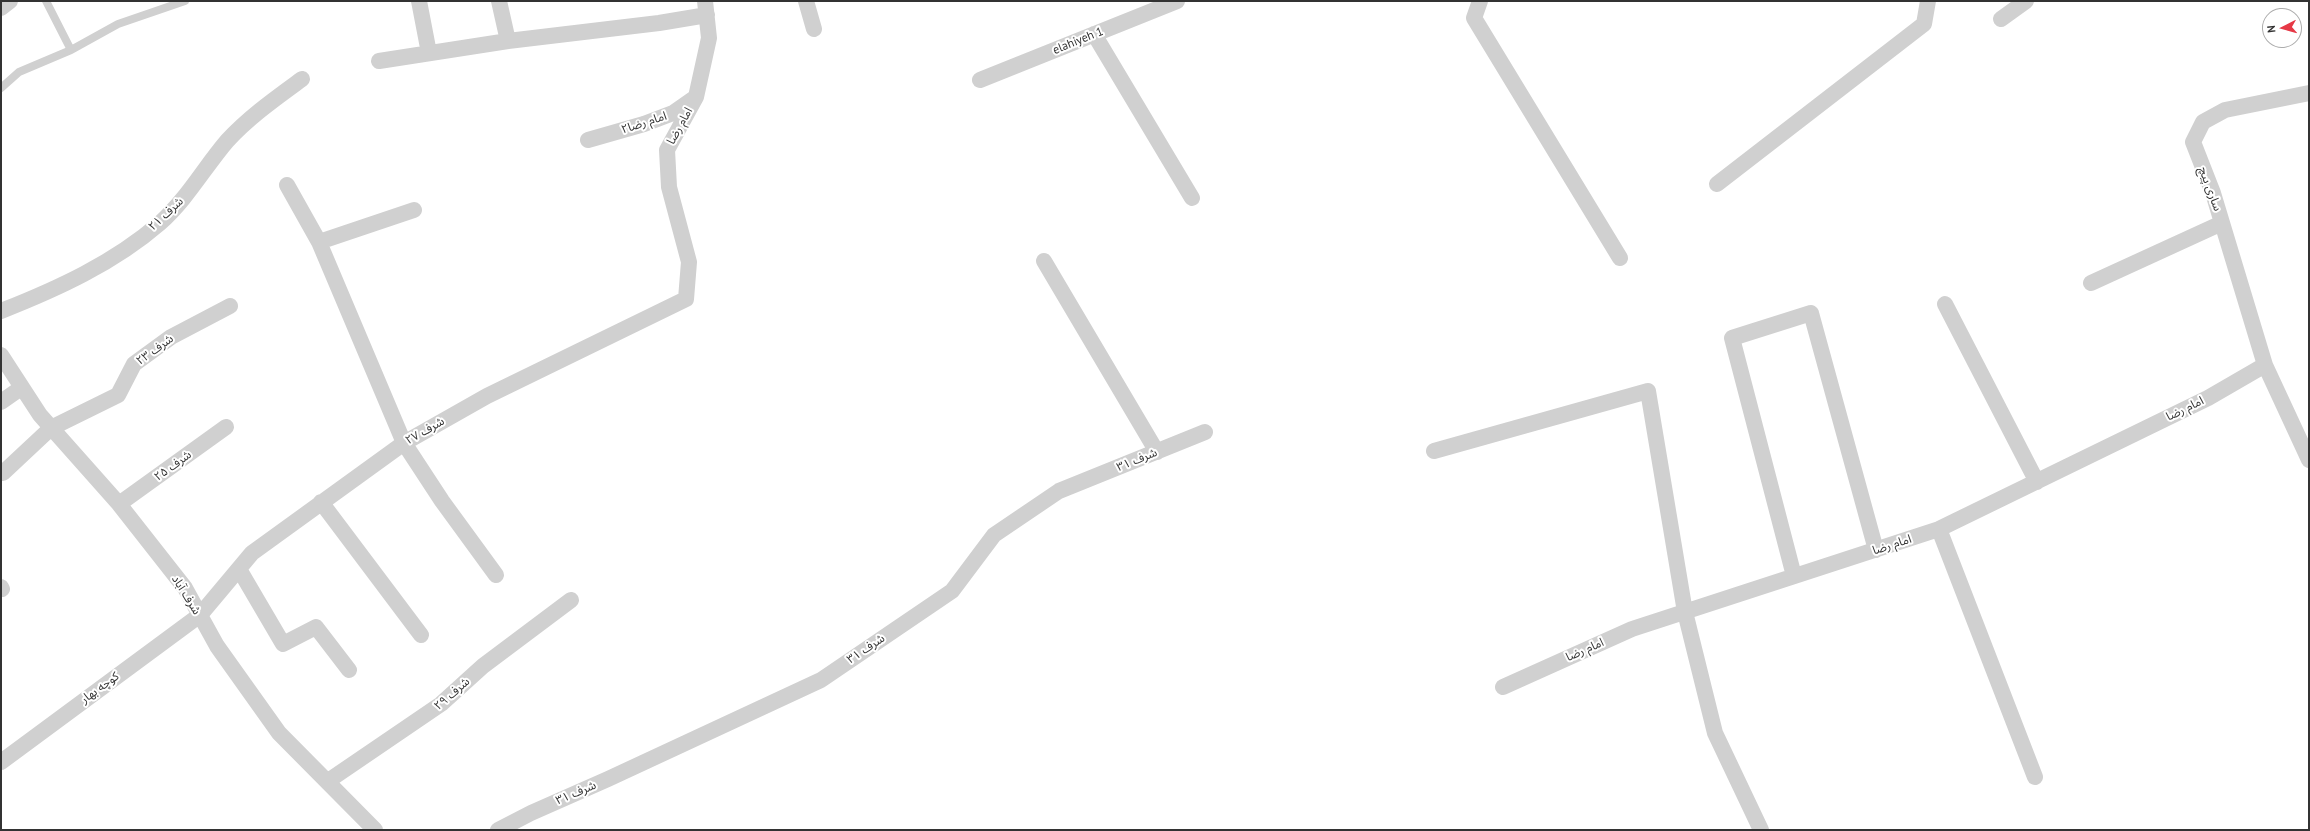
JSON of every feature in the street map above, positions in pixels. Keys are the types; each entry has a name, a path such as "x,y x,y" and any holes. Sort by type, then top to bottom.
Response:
{"street":[{"path":"1,8 10,1"},
{"path":"419,1 429,53"},
{"path":"499,1 508,41"},
{"path":"806,1 814,29"},
{"name":"elahiyeh 1","path":"980,80 1177,1"},
{"path":"1480,1 1474,18 1620,258"},
{"path":"1717,184 1924,24 1928,1"},
{"path":"2001,19 2026,1"},
{"path":"379,61 508,41 622,28 706,8"},
{"name":"امام رضا","path":"686,299 689,262 669,187 667,150 696,97 709,38 706,8"},
{"path":"1094,34 1192,198"},
{"name":"شرف ۲۱","path":"1,311 76,278 125,249 160,223 182,201 228,141 260,110 302,79"},
{"name":"ساری پیچ","path":"2309,93 2225,110 2203,122 2193,142 2222,223 2265,365 2309,460"},
{"name":"امام رضا۲","path":"588,140 644,124 673,113 696,97"},
{"path":"287,184 319,242 404,443 442,501 496,575"},
{"path":"319,242 414,210"},
{"path":"2091,284 2222,223"},
{"path":"1044,261 1156,452"},
{"name":"شرف ۲۷","path":"200,615 252,553 404,443 487,396 686,299"},
{"path":"1945,304 2037,482"},
{"name":"شرف ۲۳","path":"3,473 51,428 118,395 134,364 171,337 230,306"},
{"path":"1794,576 1732,338 1811,313 1876,550"},
{"name":"شرف آباد","path":"1,356 21,388 51,428 119,504 185,588 217,646 279,733 375,830"},
{"name":"امام رضا","path":"1503,687 1632,629 1939,529 2208,398 2265,365"},
{"path":"1,402 21,388"},
{"path":"1434,451 1648,391 1684,612 1715,733 1761,830"},
{"name":"شرف ۲۵","path":"119,504 226,427"},
{"name":"شرف ۳۱","path":"498,830 531,813 821,680 952,591 994,535 1060,491 1205,432"},
{"path":"321,502 421,635"},
{"path":"1939,529 2035,777"},
{"path":"238,569 283,644 316,628 349,670"},
{"name":"شرف ۲۹","path":"328,781 441,704 483,666 571,600"},
{"name":"کوچه بهار","path":"1,762 200,615"}],"lane":[{"path":"1,88 19,72 71,50 118,24 185,1"},
{"path":"50,2 71,50"}]}
